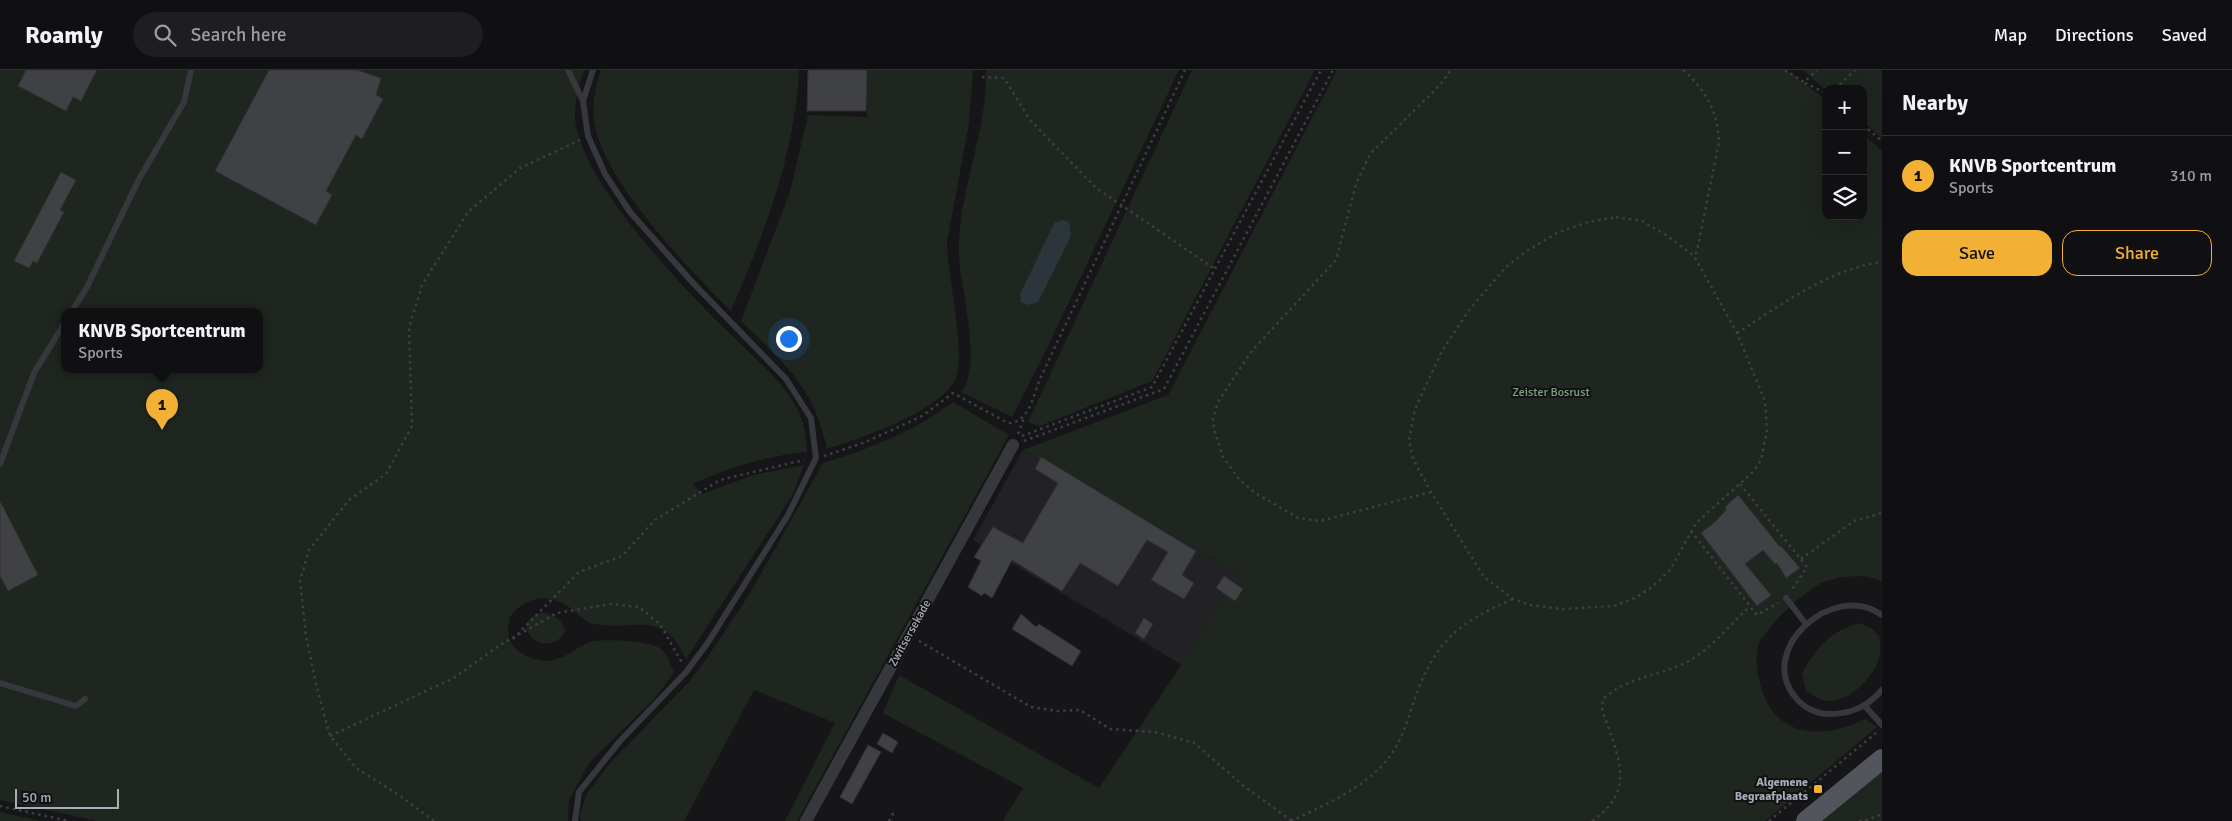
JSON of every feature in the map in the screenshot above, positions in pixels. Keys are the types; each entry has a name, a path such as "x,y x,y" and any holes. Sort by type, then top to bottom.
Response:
{"main road":[{"path":"1806,821 1882,759"}],"street":[{"name":"Zwitsersekade","path":"806,821 1013,445"}],"lane":[{"path":"74,308 87,287 139,178 184,102 191,70"},
{"path":"568,70 583,101 588,136 605,174 630,212 693,283 786,379 811,418 816,458 788,515 707,644 686,672 620,741 579,792 575,821"},
{"path":"583,101 593,70"},
{"path":"0,464 34,373 61,329"},
{"path":"1786,598 1806,624"},
{"path":"1881,694 1847,714 1822,714 1802,705 1789,690 1783,663 1794,638 1806,624 1828,609 1851,606 1873,609 1882,616"},
{"path":"0,683 76,706 86,699"},
{"path":"1864,705 1882,727"}],"path":[{"path":"1185,70 1040,379 1016,438 1152,386 1321,70"},
{"path":"1013,445 1164,389 1333,70"},
{"path":"1431,492 1320,521 1298,518 1262,498 1239,479 1223,457 1214,429 1213,419 1218,402 1250,353 1336,260 1356,184 1370,154 1439,86 1451,70"},
{"path":"1683,70 1707,97 1715,111 1719,142 1697,251 1694,256"},
{"path":"1785,70 1822,91"},
{"path":"1804,82 1817,70"},
{"path":"1839,85 1855,70"},
{"path":"982,77 1004,78 1030,120 1096,188 1215,269"},
{"path":"1867,128 1882,141"},
{"path":"434,821 399,795 356,768 330,736 306,636 300,581 309,550 349,500 386,474 412,426 409,328 422,286 468,212 520,168 588,136"},
{"path":"1616,217 1642,221 1666,235 1694,256 1737,333 1765,401 1767,431 1760,460 1754,471 1713,506 1691,531 1682,552 1670,570 1635,598 1614,606 1563,609 1530,605 1513,598 1484,577 1431,492 1413,459 1409,440 1415,409 1443,349 1470,309 1506,267 1528,250 1557,233 1588,222 1616,217"},
{"path":"1737,333 1818,285 1858,267 1882,262"},
{"path":"513,638 579,572 622,556 656,520 720,480 816,458 866,442 922,416 953,393 1008,423 1016,423 1024,418"},
{"path":"1691,531 1757,615 1786,598 1807,567 1740,484"},
{"path":"1801,559 1834,534 1854,522 1882,513"},
{"path":"909,635 1031,707 1056,711 1080,710 1110,729 1155,732 1194,743 1245,787 1292,821 1358,785 1386,762 1395,750 1404,730 1420,684 1433,656 1450,636 1469,620 1513,598"},
{"path":"330,736 452,679 513,638 557,613 611,604 639,607 660,624 686,672"},
{"path":"1592,821 1607,811 1616,798 1621,781 1620,763 1602,708 1603,699 1624,683 1667,672 1704,651 1750,606"},
{"path":"1769,821 1882,727"},
{"path":"0,806 69,821"},
{"path":"889,821 895,810"},
{"path":"1859,821 1868,820 1882,814"}],"shaded area":[{"path":"1062,220 1069,222 1071,236 1038,302 1028,305 1021,302 1020,294 1054,223"},
{"path":"1023,450 1238,573 1182,665 973,540"}],"green space":[{"path":"0,70 584,70 575,112 576,126 583,150 597,175 634,230 678,281 775,378 794,403 802,420 807,452 777,456 748,463 720,472 693,484 702,494 753,475 804,465 792,496 686,659 677,643 668,633 658,627 590,623 569,607 553,599 545,598 529,601 509,618 509,637 516,649 528,657 550,661 561,658 590,642 605,640 627,641 648,644 661,649 674,673 654,699 590,762 569,800 568,821 97,821 0,800"},
{"path":"601,70 799,70 791,133 776,193 755,253 731,311 673,250 632,199 615,174 602,149 593,112 594,98"},
{"path":"867,70 973,70 969,123 947,243 958,334 958,368 955,380 933,403 897,423 858,439 826,449 825,440 816,414 800,384 778,358 741,321 790,192 808,115 867,117"},
{"path":"986,70 1179,70 1048,346 1012,417 961,392 967,380 971,346 959,258 959,235 962,211 978,140 985,93","holes":["1054,223 1071,236 1066,244 1020,294"]},
{"path":"1192,70 1315,70 1152,381 1040,426 1028,422"},
{"name":"Zeister Bosrust","path":"1337,70 1787,70 1822,97 1822,220 1867,220 1867,138 1882,151 1882,582 1858,576 1831,580 1816,586 1792,605 1764,636 1758,645 1757,668 1762,690 1769,706 1779,718 1791,726 1819,732 1850,726 1865,719 1877,727 1765,821 1003,821 1023,788 883,713 899,675 1099,788 1182,664 1238,573 1023,450 1168,395"},
{"path":"1803,70 1882,70 1882,138 1867,125 1867,85 1822,85 1822,87"},
{"path":"953,402 1009,435 797,821 785,821 835,723 754,690 684,821 581,821 580,815 586,795 610,763 688,683 707,658 749,595 823,463 891,438 923,422"},
{"path":"544,612 560,620 566,631 557,640 548,644 539,642 527,630 527,623 532,617"},
{"path":"1860,623 1872,629 1879,636 1880,656 1871,674 1851,694 1835,701 1821,700 1806,691 1802,673 1819,648 1825,641 1841,630"},
{"path":"1882,759 1882,821 1809,821"},
{"path":"0,812 41,821 0,821"}],"building":[{"path":"26,70 97,70 81,101 73,97 66,111 18,86"},
{"path":"269,70 357,70 381,78 376,95 383,99 362,139 356,135 326,191 332,195 316,225 215,171"},
{"path":"808,70 867,70 866,111 807,111"},
{"path":"61,172 76,180 60,210 64,212 37,263 33,261 29,268 14,261"},
{"path":"1041,457 1196,551 1182,575 1194,583 1184,599 1151,580 1168,552 1147,540 1118,586 1080,563 1062,591 1012,560 992,598 984,593 982,596 968,587 981,561 974,557 993,527 1023,543 1058,483 1035,469"},
{"path":"1738,495 1780,547 1800,568 1786,578 1777,563 1775,564 1763,550 1745,564 1771,595 1757,606 1701,533 1715,522 1726,510 1725,507"},
{"path":"0,501 38,575 8,591 0,576"},
{"path":"1224,576 1243,589 1235,601 1216,588"},
{"path":"1021,614 1036,627 1039,624 1081,651 1072,666 1012,629"},
{"path":"1144,618 1153,624 1144,639 1135,633"},
{"path":"883,733 898,742 892,753 877,744"},
{"path":"868,745 881,752 852,804 840,797"}],"place":[{"name":"KNVB Sportcentrum","path":"162,430"},
{"name":"Algemene Begraafplaats","path":"1818,789"}]}
